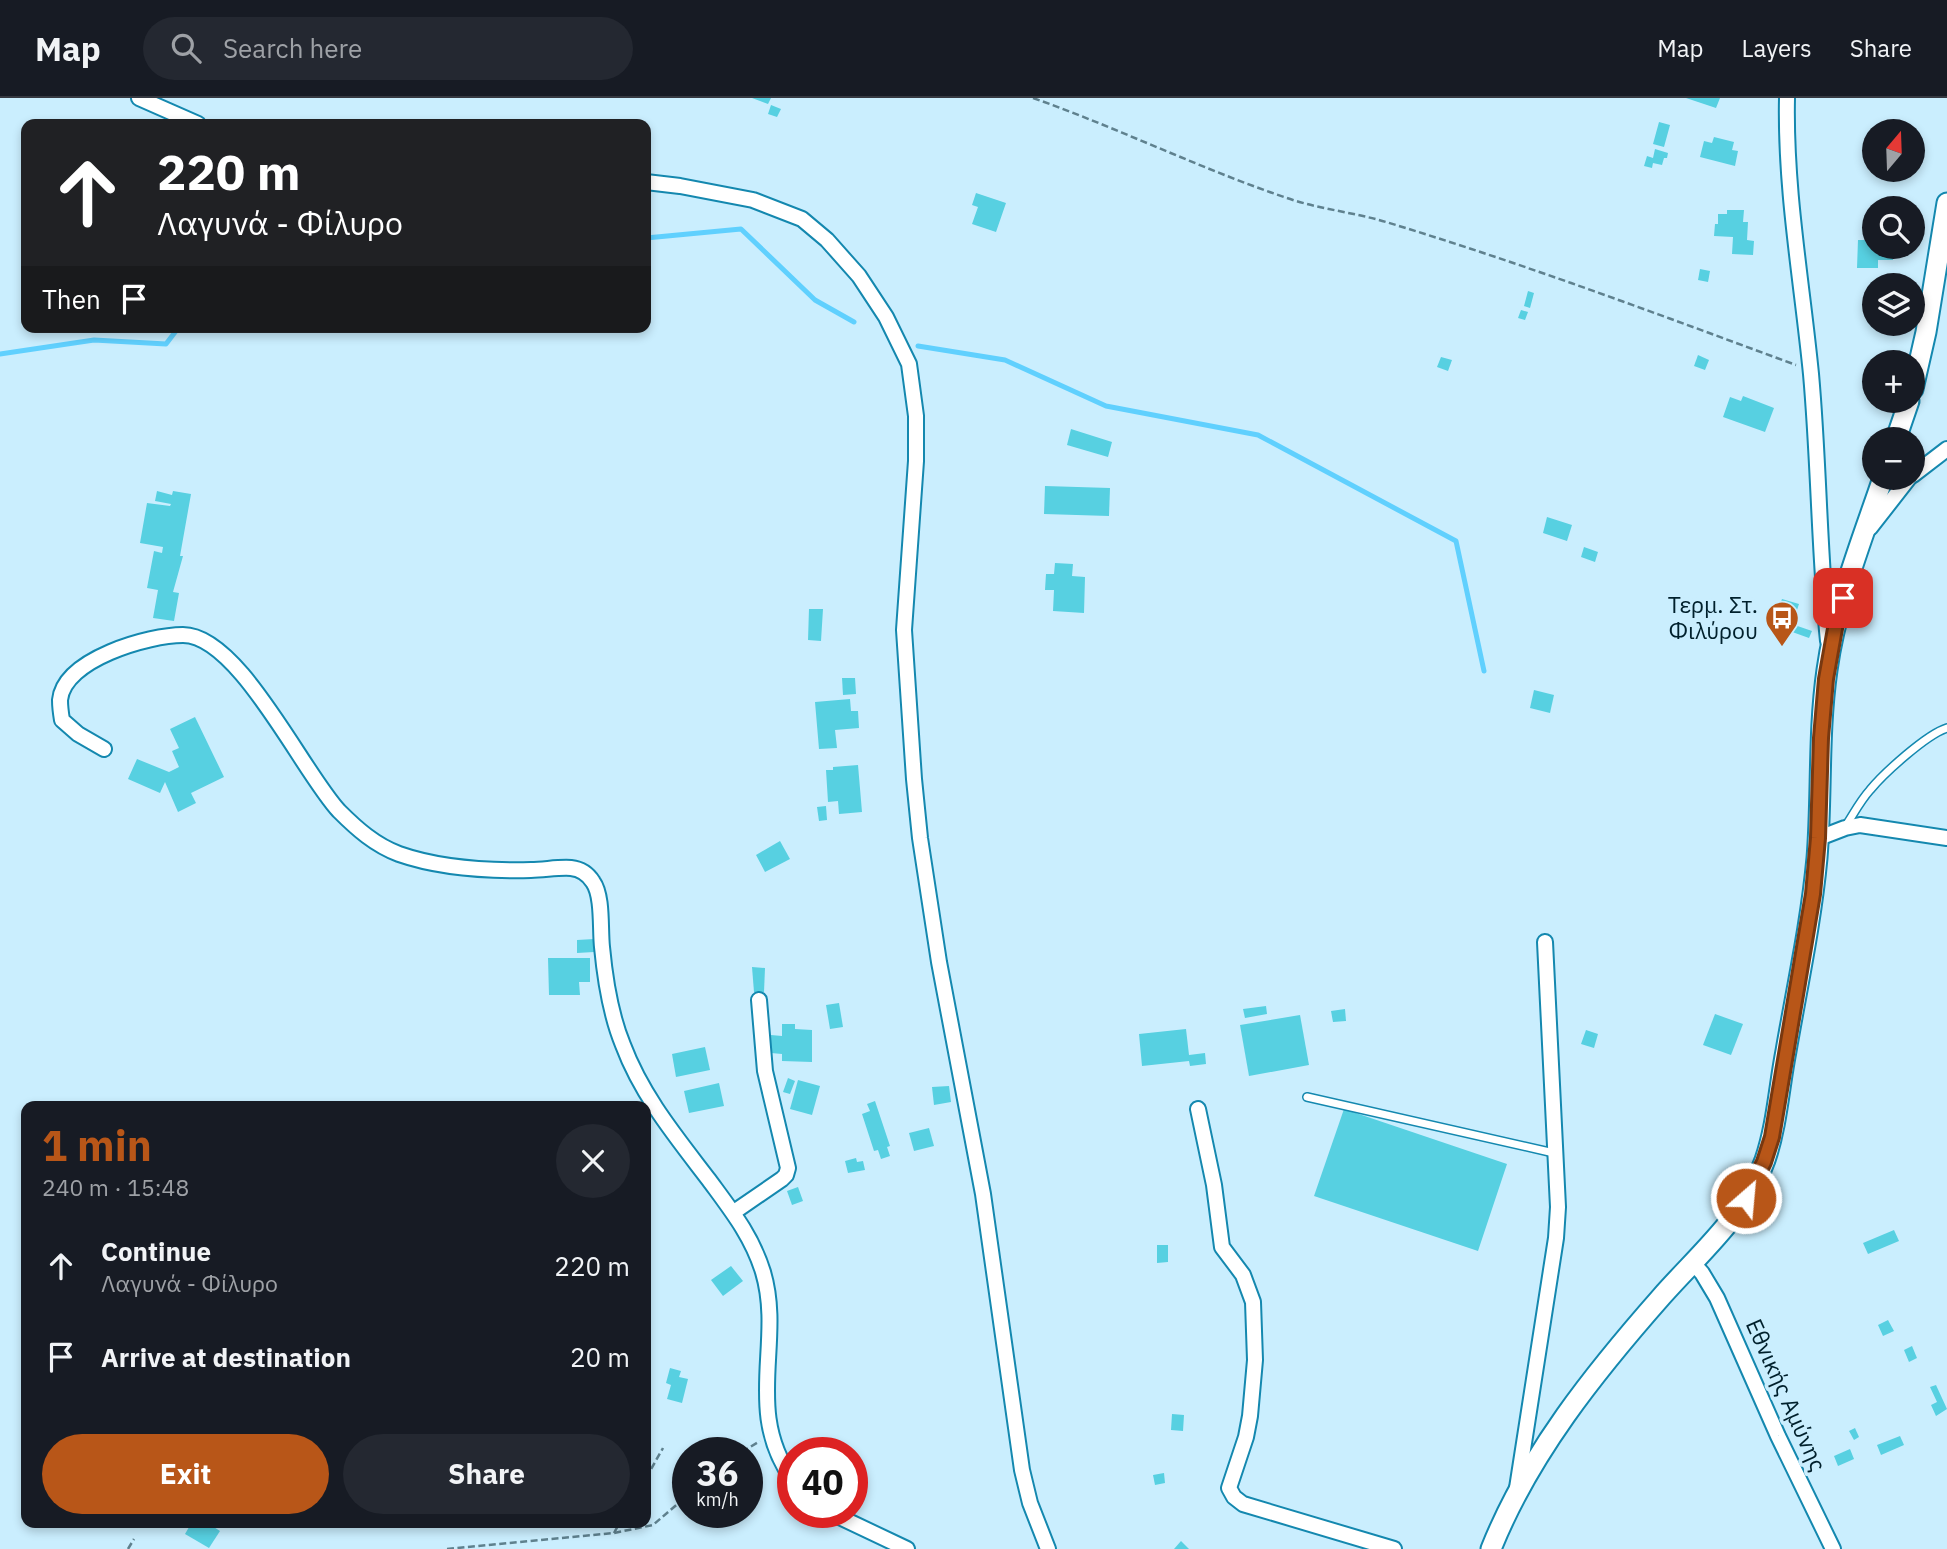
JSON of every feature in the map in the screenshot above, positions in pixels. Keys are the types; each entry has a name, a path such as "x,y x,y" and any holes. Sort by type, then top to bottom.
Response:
{"street":[{"path":"139,98 187,119"},
{"path":"1787,98 1786,141 1791,207 1818,451 1821,574 1830,653"},
{"path":"651,183 753,200 802,219 827,240 859,276 886,317 909,364 916,416 916,461 904,630 920,838 939,961 983,1194 1022,1470 1030,1503 1048,1549"},
{"path":"1922,350 1947,203"},
{"path":"1925,466 1947,449"},
{"path":"1491,1549 1537,1459 1570,1409 1620,1346 1729,1222 1746,1198 1768,1149 1813,894 1818,838 1821,738 1830,653 1836,623 1879,490"},
{"path":"1864,534 1900,490"},
{"path":"104,749 78,734 62,720 60,698 69,680 92,659 107,652 162,638 193,636 211,646 234,667 270,710 335,807 373,842 416,859 517,870 569,868 587,875 598,893 604,966 618,1031 626,1053 650,1099 734,1212 752,1244 766,1284 768,1318 765,1383 771,1434 777,1450"},
{"path":"1818,838 1860,825 1947,838"},
{"path":"1515,1499 1556,1238 1558,1207 1545,942"},
{"path":"734,1212 782,1179 788,1168 765,1071 759,1000"},
{"path":"1198,1109 1214,1185 1222,1247 1243,1275 1253,1302 1255,1360 1250,1416 1229,1488 1234,1497 1243,1504 1394,1549"},
{"name":"Εθνικής Αμύνης","path":"1693,1263 1717,1298 1778,1436 1833,1549"},
{"path":"863,1528 907,1549"}],"lane":[{"path":"1845,828 1870,790 1919,745 1938,731 1947,728"},
{"path":"1307,1097 1555,1153"}],"path":[{"path":"1033,98 1087,117 1208,169 1287,199 1398,226 1617,299 1811,371"},
{"path":"763,1439 771,1434"},
{"path":"651,1469 663,1448"},
{"path":"651,1525 672,1509"},
{"path":"614,1533 617,1528"},
{"path":"447,1549 614,1533 638,1528"},
{"path":"128,1549 134,1539"}],"building":[{"path":"752,98 771,98 768,104"},
{"path":"1686,98 1720,98 1716,108"},
{"path":"771,105 781,109 777,117 768,114"},
{"path":"1659,122 1670,125 1664,147 1653,144"},
{"path":"1714,137 1734,142 1732,150 1738,151 1735,166 1700,157 1704,141 1712,143"},
{"path":"1655,149 1668,153 1667,158 1664,158 1662,165 1653,163 1652,168 1644,166 1647,156 1653,158"},
{"path":"976,193 1006,203 996,232 972,224 978,207 972,205"},
{"path":"1727,210 1744,210 1743,222 1748,222 1747,240 1754,241 1753,255 1732,254 1733,237 1714,236 1718,214 1727,214"},
{"path":"1858,240 1862,240 1862,259 1893,259 1878,260 1878,268 1857,268"},
{"path":"1700,269 1710,271 1708,282 1698,280"},
{"path":"1528,291 1534,293 1530,308 1524,306"},
{"path":"1521,310 1528,312 1525,320 1518,318"},
{"path":"1698,355 1709,360 1705,370 1694,366"},
{"path":"1441,357 1452,360 1448,371 1437,367"},
{"path":"1743,396 1774,408 1765,432 1723,417 1730,397 1741,401"},
{"path":"1071,429 1112,442 1108,457 1067,445"},
{"path":"1045,486 1110,488 1109,516 1044,514"},
{"path":"157,491 172,495 173,491 191,494 180,556 183,556 173,592 179,593 174,621 153,618 158,590 147,588 154,551 162,553 163,547 140,543 147,503 171,504 155,501"},
{"path":"1547,517 1572,525 1567,541 1543,533"},
{"path":"1584,547 1598,552 1595,562 1581,557"},
{"path":"1055,563 1073,564 1072,576 1085,577 1084,613 1053,611 1054,590 1045,590 1046,574 1054,574"},
{"path":"1782,599 1799,604 1794,619 1777,613"},
{"path":"809,609 823,609 821,641 808,640"},
{"path":"1783,621 1812,631 1809,638 1781,628"},
{"path":"842,678 855,678 856,694 843,695"},
{"path":"1534,690 1554,695 1550,713 1530,708"},
{"path":"850,699 851,711 858,711 859,728 835,730 837,748 819,749 815,702"},
{"path":"195,717 224,777 191,793 196,803 178,812 165,782 160,793 128,779 137,759 169,772 179,767 172,751 179,748 170,729"},
{"path":"858,765 862,812 839,814 838,801 828,802 826,770"},
{"path":"826,806 827,820 819,821 817,807"},
{"path":"780,841 790,859 765,872 756,855"},
{"path":"594,939 594,952 577,953 577,940"},
{"path":"548,958 590,958 590,982 579,982 580,995 549,995"},
{"path":"752,967 765,968 764,992 754,992"},
{"path":"839,1003 843,1027 830,1029 826,1005"},
{"path":"1266,1006 1267,1014 1245,1018 1243,1009"},
{"path":"1345,1009 1346,1021 1333,1022 1331,1011"},
{"path":"1715,1014 1743,1024 1731,1055 1703,1045"},
{"path":"1300,1015 1309,1065 1249,1076 1240,1025"},
{"path":"782,1024 795,1024 795,1029 812,1030 812,1062 782,1061 782,1054 771,1053 771,1035 782,1036"},
{"path":"1186,1029 1189,1055 1205,1053 1206,1064 1190,1066 1189,1061 1142,1066 1139,1034"},
{"path":"1586,1030 1598,1034 1594,1048 1581,1044"},
{"path":"705,1047 710,1070 676,1077 672,1054"},
{"path":"788,1078 795,1081 790,1094 783,1092"},
{"path":"798,1080 820,1086 812,1115 790,1109"},
{"path":"719,1083 724,1106 689,1113 684,1091"},
{"path":"949,1086 951,1102 934,1105 932,1087"},
{"path":"875,1101 890,1146 887,1147 890,1156 881,1159 878,1150 874,1151 862,1114 870,1111 867,1104"},
{"path":"1344,1109 1507,1164 1478,1251 1314,1196"},
{"path":"929,1128 934,1146 914,1151 909,1133"},
{"path":"856,1158 857,1162 863,1161 865,1170 848,1173 845,1161"},
{"path":"798,1187 803,1201 792,1205 787,1191"},
{"path":"1894,1230 1899,1241 1868,1254 1863,1243"},
{"path":"1157,1245 1168,1245 1168,1262 1157,1263"},
{"path":"731,1266 743,1281 723,1296 711,1280"},
{"path":"1888,1320 1894,1331 1883,1336 1878,1325"},
{"path":"1912,1346 1917,1358 1909,1362 1904,1350"},
{"path":"670,1368 681,1371 679,1377 688,1379 682,1403 667,1399 671,1385 666,1383"},
{"path":"1936,1385 1947,1409 1936,1416 1931,1405 1937,1402 1930,1387"},
{"path":"1172,1414 1184,1415 1183,1431 1171,1430"},
{"path":"1855,1428 1859,1437 1854,1440 1849,1431"},
{"path":"1900,1436 1904,1445 1881,1455 1877,1445"},
{"path":"1850,1449 1854,1459 1838,1466 1834,1456"},
{"path":"1164,1473 1165,1483 1155,1485 1153,1475"},
{"path":"188,1528 215,1528 220,1531 209,1548 185,1534"},
{"path":"1181,1541 1189,1549 1174,1549"}],"waterway":[{"path":"651,238 741,229 815,300 854,322"},
{"path":"0,354 94,340 166,344 174,333"},
{"path":"918,346 1005,360 1106,406 1258,435 1456,541 1484,671"}],"place":[{"name":"Τερμ. Στ. Φιλύρου","path":"1782,648"}],"route":[{"path":"1746,1198 1764,1162 1772,1137 1813,894 1826,679 1843,598"}]}
